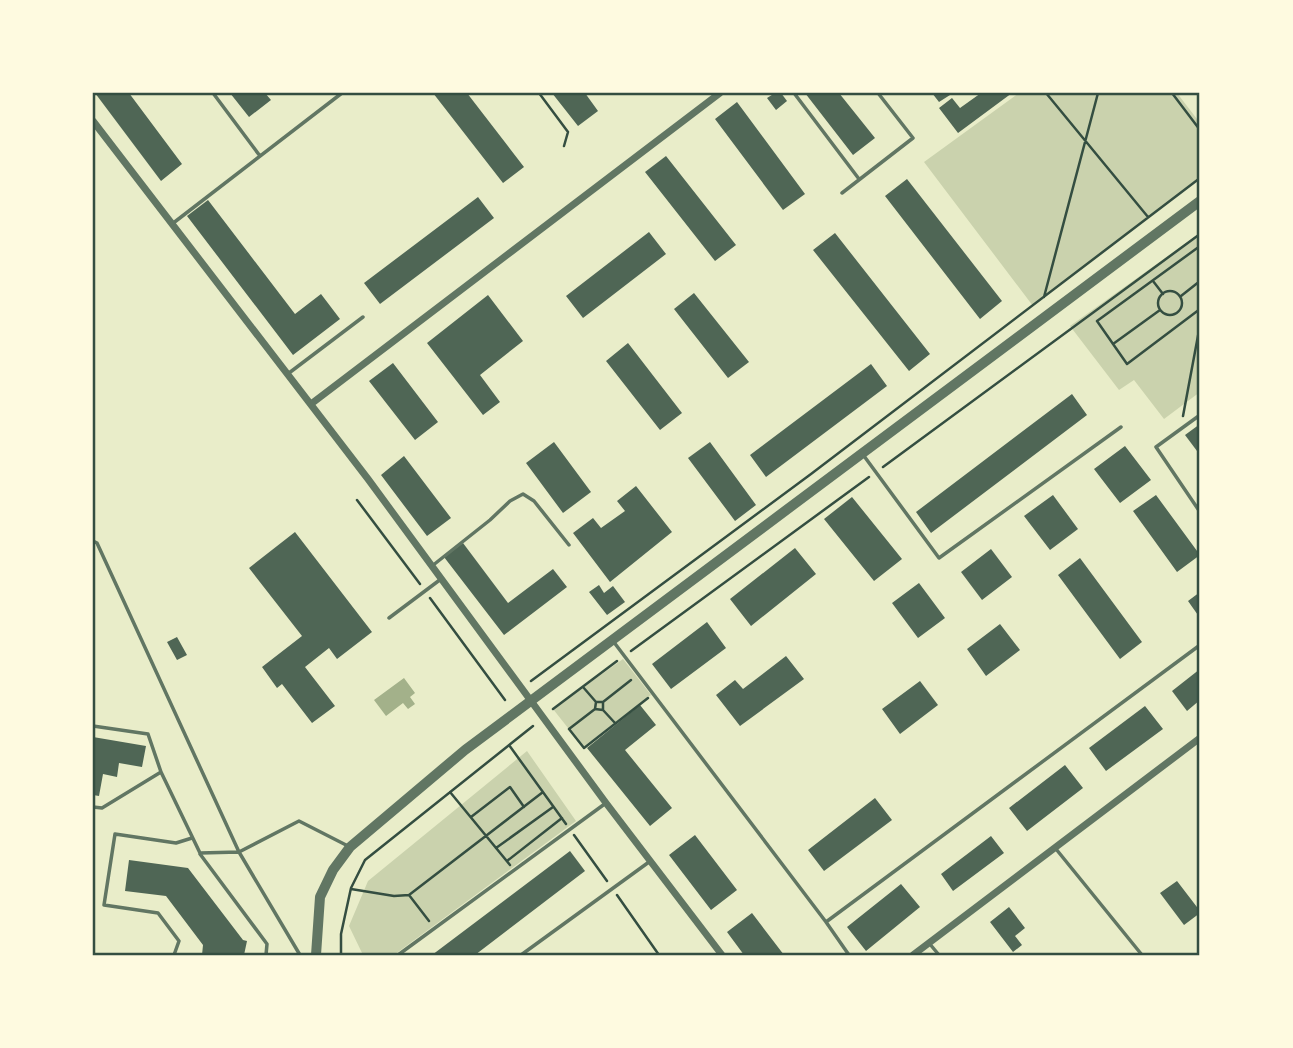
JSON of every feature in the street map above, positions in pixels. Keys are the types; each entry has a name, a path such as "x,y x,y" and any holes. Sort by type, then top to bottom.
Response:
{"street":[{"path":"311,404 720,93"},
{"path":"93,121 311,404 606,803 722,955"},
{"path":"316,955 320,897 333,870 350,847 465,750 1200,201"},
{"path":"913,955 1200,738"}],"lane":[{"path":"213,93 260,156"},
{"path":"172,224 342,93"},
{"path":"793,93 859,179"},
{"path":"842,193 913,138 878,93"},
{"path":"288,374 363,317"},
{"path":"1200,415 1156,447 1200,512"},
{"path":"862,453 939,558 1121,427"},
{"path":"432,566 510,501 523,494 534,501 569,545"},
{"path":"93,541 102,555 239,852 300,955"},
{"path":"389,618 441,578"},
{"path":"612,640 849,955"},
{"path":"826,922 1200,645"},
{"path":"93,726 148,734 161,772 200,853 267,944 266,955"},
{"path":"93,807 103,808 161,772"},
{"path":"398,955 606,803"},
{"path":"200,853 239,852 299,821 350,847"},
{"path":"174,955 179,941 158,914 104,905 115,834 176,843 192,838"},
{"path":"1055,848 1142,955"},
{"path":"521,955 651,860"},
{"path":"929,943 939,955"}],"path":[{"path":"539,93 568,132 564,146"},
{"path":"1046,93 1148,218"},
{"path":"1044,297 1098,93"},
{"path":"1172,93 1200,130"},
{"path":"531,681 811,474 1200,177"},
{"path":"1200,247 1097,321 1127,364 1200,309"},
{"path":"1153,281 1163,294"},
{"path":"1180,297 1200,281"},
{"path":"1171,292 1180,297 1181,304 1177,312 1169,315 1160,310 1158,300 1163,294 1171,292"},
{"path":"1113,344 1160,310"},
{"path":"1180,430 1200,325"},
{"path":"357,500 505,699"},
{"path":"603,706 634,677"},
{"path":"583,687 603,706 615,723"},
{"path":"611,704 595,709 569,729 584,748 654,694"},
{"path":"595,709 596,702"},
{"path":"341,955 341,934 351,888 365,860 533,726"},
{"path":"509,745 659,955"},
{"path":"471,817 510,787 524,807"},
{"path":"450,792 507,862 562,818"},
{"path":"351,888 394,896 410,895 543,792"},
{"path":"496,848 553,806"},
{"path":"410,895 428,919"}],"shaded area":[{"path":"1019,93 1177,93 1200,123 1200,178 1033,306 924,162"},
{"path":"1200,233 1200,392 1164,419 1134,380 1119,390 1070,326"},
{"path":"623,659 651,695 583,747 553,709"},
{"path":"404,678 415,693 410,697 415,704 408,709 403,703 386,716 374,700"},
{"path":"527,751 576,821 394,955 363,955 349,926 368,881"}],"building":[{"path":"95,93 129,93 182,164 161,181"},
{"path":"230,93 265,93 271,100 249,117"},
{"path":"433,93 467,93 524,167 503,183"},
{"path":"552,93 585,93 598,111 578,126"},
{"path":"781,93 787,101 776,110 767,98"},
{"path":"805,93 839,93 875,138 853,155"},
{"path":"932,93 948,93 950,95 939,102"},
{"path":"981,93 1012,93 958,133 939,108 952,98 960,108"},
{"path":"737,102 805,194 783,210 715,119"},
{"path":"666,156 736,245 715,261 645,172"},
{"path":"907,179 1002,301 980,319 885,196"},
{"path":"478,197 494,218 380,304 364,283"},
{"path":"208,200 295,314 321,294 340,319 293,355 187,216"},
{"path":"649,232 666,254 583,318 566,296"},
{"path":"835,233 930,354 909,371 813,250"},
{"path":"694,293 749,362 728,378 674,309"},
{"path":"488,295 523,341 480,375 500,402 483,415 427,343"},
{"path":"628,343 682,413 660,430 606,361"},
{"path":"393,363 438,422 415,440 369,381"},
{"path":"871,364 887,386 766,477 750,455"},
{"path":"1072,394 1087,415 931,533 916,512"},
{"path":"1200,424 1200,455 1185,435"},
{"path":"554,442 591,492 563,513 526,463"},
{"path":"710,442 756,505 735,521 688,458"},
{"path":"1125,446 1151,480 1120,503 1094,469"},
{"path":"404,456 451,518 427,536 381,475"},
{"path":"636,486 672,532 610,582 573,533 593,518 601,528 625,511 617,501"},
{"path":"1053,495 1078,529 1050,550 1024,516"},
{"path":"1156,495 1200,555 1177,572 1133,511"},
{"path":"852,497 902,559 874,581 824,519"},
{"path":"295,532 372,632 337,659 329,648 305,667 335,706 312,723 282,684 277,688 262,667 302,636 249,568"},
{"path":"463,543 508,603 553,569 567,587 504,635 444,557"},
{"path":"795,548 816,574 751,626 730,599"},
{"path":"991,549 1012,577 982,600 961,572"},
{"path":"1080,558 1142,642 1120,659 1058,575"},
{"path":"919,583 945,618 918,638 892,603"},
{"path":"599,585 604,593 613,586 625,602 607,615 589,592"},
{"path":"1200,592 1200,618 1188,601"},
{"path":"707,622 726,648 671,689 652,664"},
{"path":"1000,624 1020,650 986,676 967,649"},
{"path":"177,637 187,655 177,660 167,642"},
{"path":"786,656 804,679 740,726 716,695 735,680 743,689"},
{"path":"1200,669 1200,700 1187,711 1172,691"},
{"path":"920,681 938,705 900,734 882,709"},
{"path":"640,705 656,725 625,750 672,808 650,826 587,748"},
{"path":"1145,706 1163,729 1106,771 1089,748"},
{"path":"93,737 146,746 142,767 119,763 117,777 103,774 99,796 93,795"},
{"path":"1065,765 1083,788 1027,831 1009,808"},
{"path":"875,798 892,820 824,871 808,850"},
{"path":"695,835 737,890 711,910 669,855"},
{"path":"991,836 1004,853 953,891 941,874"},
{"path":"570,851 585,871 475,955 432,955"},
{"path":"129,860 188,868 243,940 247,941 244,955 202,955 203,945 166,896 125,891"},
{"path":"1177,881 1200,911 1184,925 1160,893"},
{"path":"901,884 920,907 866,951 847,927"},
{"path":"1009,907 1025,928 1015,936 1022,945 1013,952 990,922"},
{"path":"752,913 784,955 744,955 727,932"}]}
